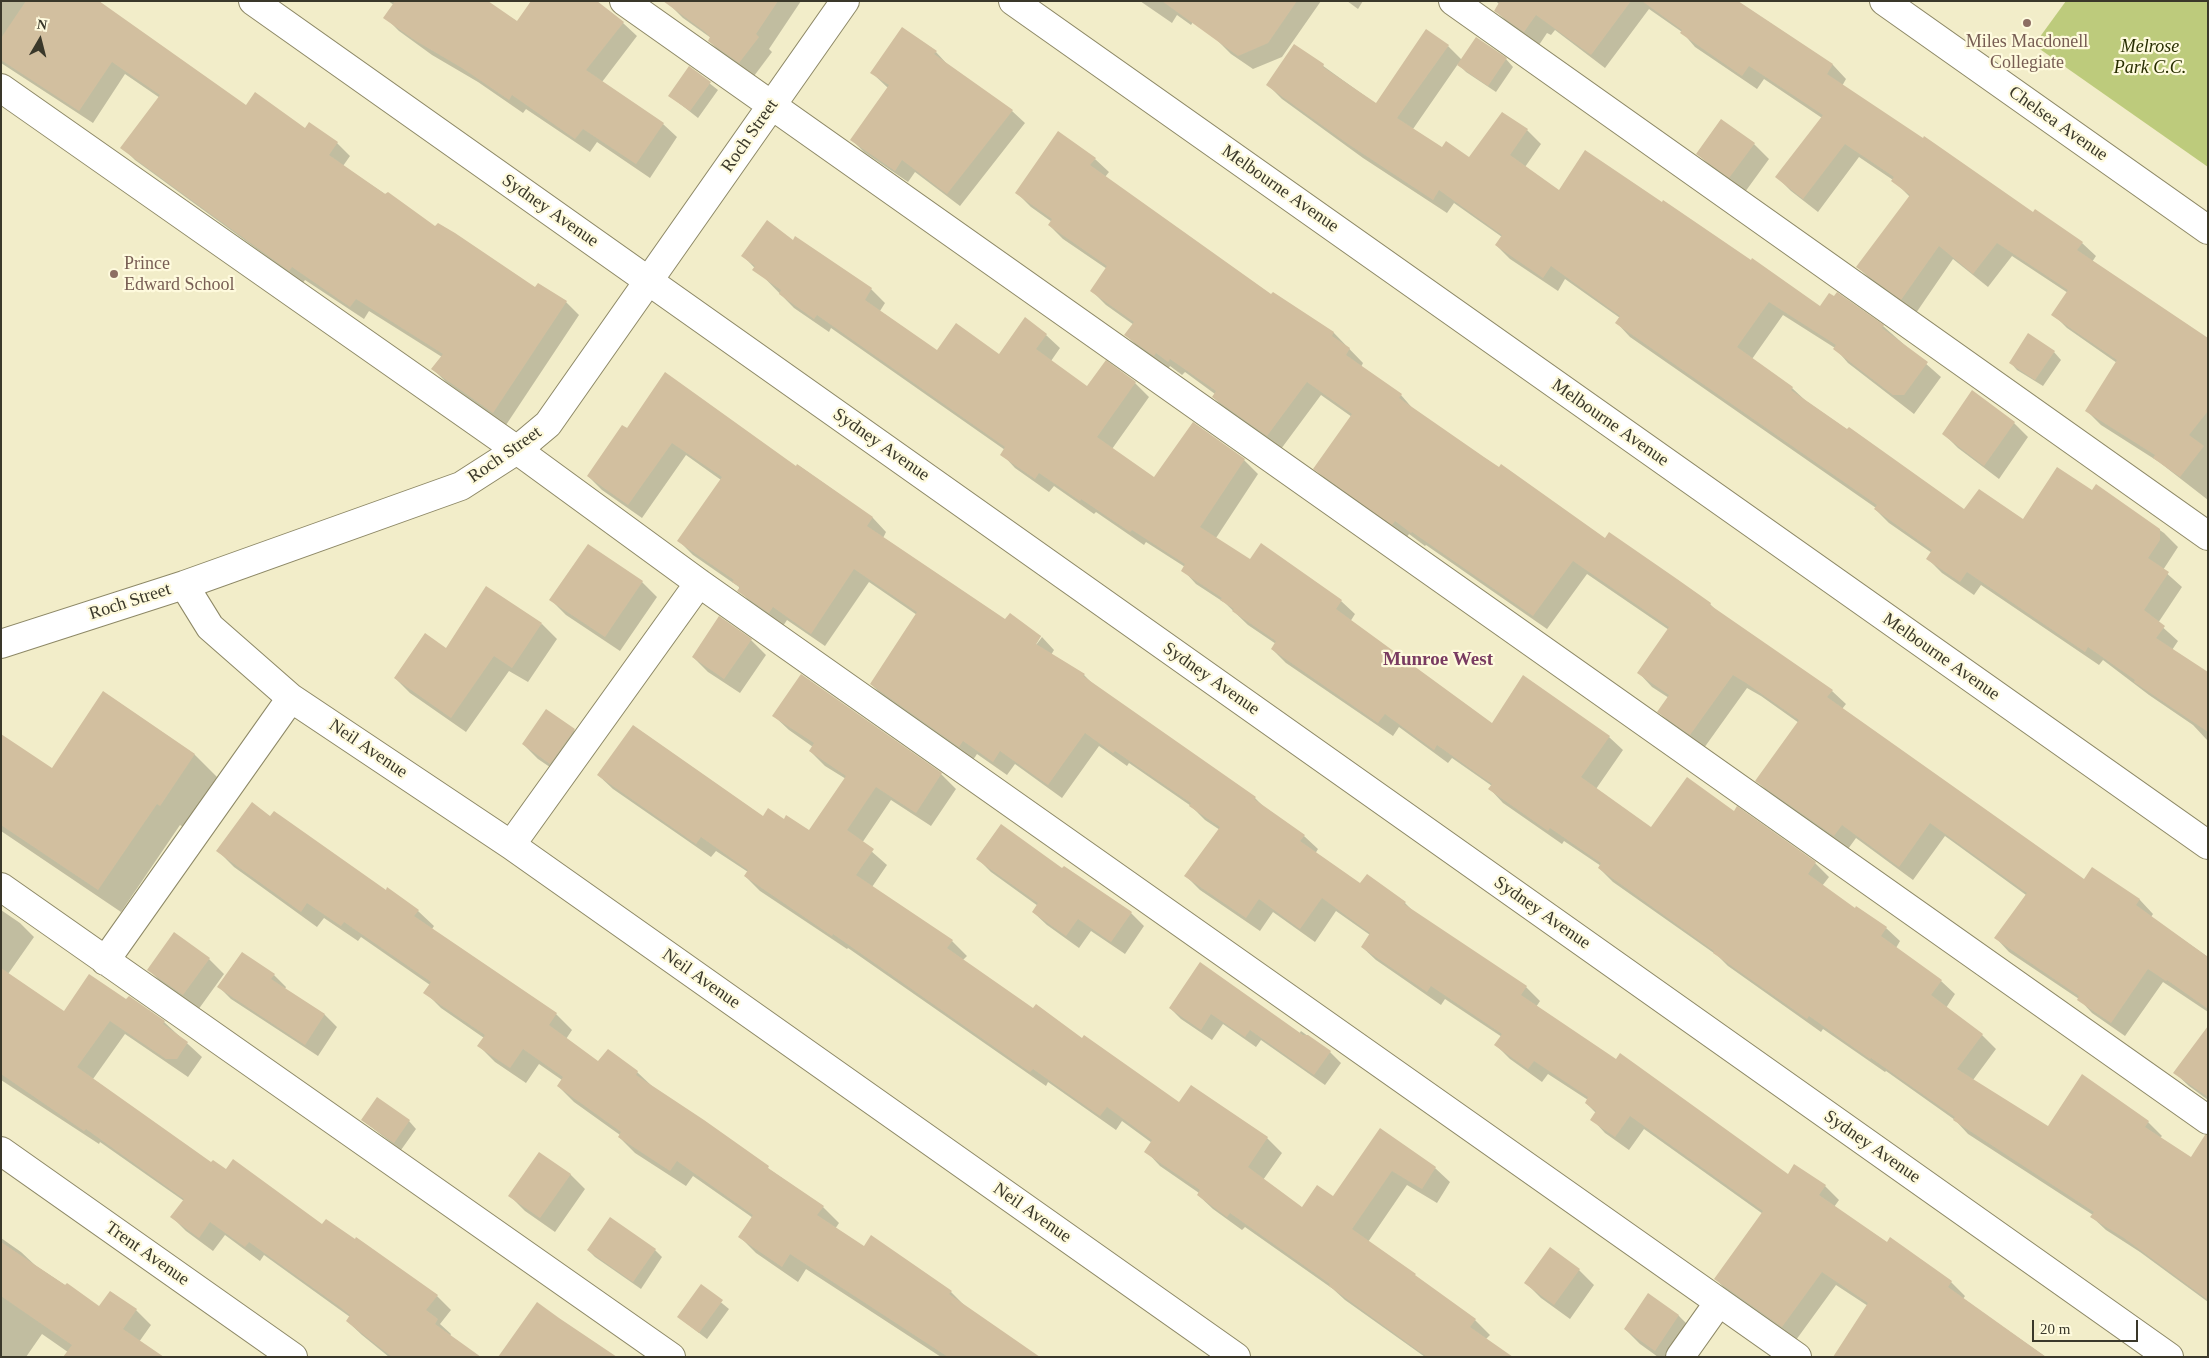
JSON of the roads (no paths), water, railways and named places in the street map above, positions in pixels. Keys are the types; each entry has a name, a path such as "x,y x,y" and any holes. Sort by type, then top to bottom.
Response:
{"street":[{"name":"Sydney Avenue","path":"252,1 2170,1357"},
{"path":"624,1 2208,1120"},
{"name":"Roch Street","path":"1,644 184,585 461,486 517,450 548,424 845,1"},
{"name":"Melbourne Avenue","path":"1013,1 2208,845"},
{"path":"1453,1 2208,536"},
{"name":"Chelsea Avenue","path":"1884,1 2208,230"},
{"path":"1,88 517,450 699,583 1797,1357"},
{"path":"511,845 699,583"},
{"name":"Neil Avenue","path":"184,585 210,627 291,698 511,845 1236,1357"},
{"path":"105,961 291,698"},
{"path":"1,887 671,1357"},
{"name":"Trent Avenue","path":"1,1151 293,1357"},
{"path":"1680,1357 1719,1302"}],"place":[{"name":"Miles Macdonell Collegiate","path":"2027,23"},
{"name":"Prince Edward School","path":"114,274"}],"district":[{"name":"Munroe West","path":"1438,660"}],"park label":[{"name":"Melrose Park C.C.","path":"2150,57"}]}
